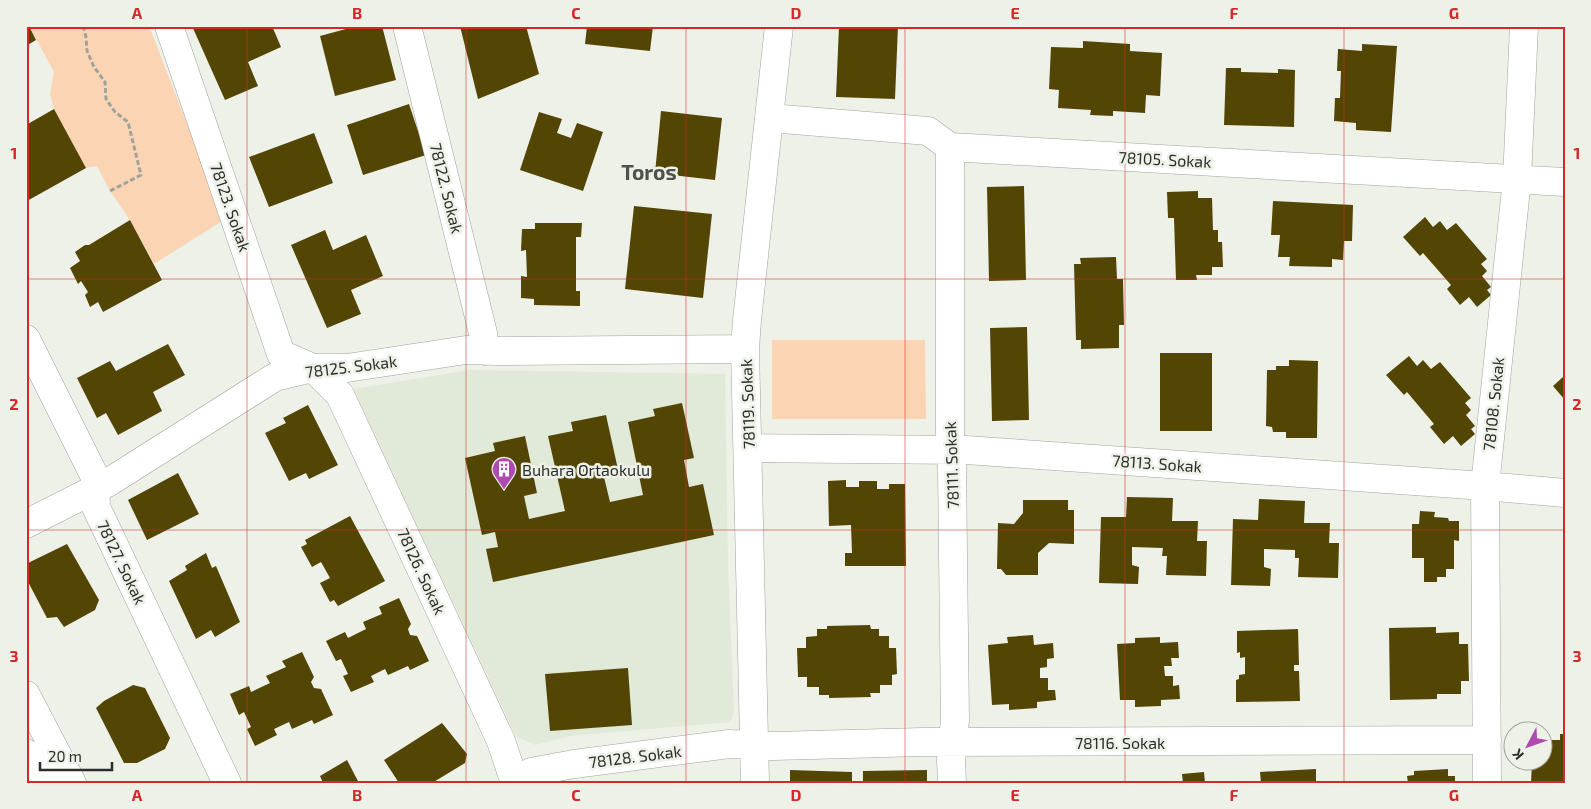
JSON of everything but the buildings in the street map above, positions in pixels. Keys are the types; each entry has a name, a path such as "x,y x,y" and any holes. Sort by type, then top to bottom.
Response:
{"street":[{"name":"78123. Sokak","path":"169,26 281,354 313,368"},
{"name":"78122. Sokak","path":"407,26 483,333 485,351"},
{"name":"78119. Sokak","path":"755,783 745,348 779,26"},
{"name":"78108. Sokak","path":"1487,783 1485,486 1517,179 1524,26"},
{"path":"770,118 928,131 950,146"},
{"name":"78105. Sokak","path":"950,146 1565,182"},
{"name":"78111. Sokak","path":"950,146 950,432 955,720 951,760 952,783"},
{"name":"78127. Sokak","path":"26,339 95,477 96,507 227,783"},
{"name":"78125. Sokak","path":"26,524 95,489 275,377 313,368 347,368 466,350 745,348"},
{"name":"78126. Sokak","path":"313,368 340,395 501,741 515,783"},
{"name":"78113. Sokak","path":"748,448 951,450 1565,493"},
{"path":"26,694 72,783"},
{"name":"78116. Sokak","path":"754,745 953,742 1487,740"},
{"name":"78128. Sokak","path":"523,783 531,772 574,764 730,744 754,745"},
{"path":"26,753 41,783"}],"path":[{"path":"83,26 87,51 94,67 105,82 106,99 115,112 128,122 141,176 110,191"}],"shaded area":[{"path":"29,26 149,26 224,220 154,264 97,166 86,168 54,109 50,94 54,72"},
{"path":"772,340 925,340 926,419 772,419"},
{"path":"470,370 725,374 728,569 734,711 729,722 570,736 535,745 518,737 514,732 353,389"}],"place":[{"name":"Buhara Ortaokulu","path":"504,490"}],"district":[{"name":"Toros","path":"649,171"}]}
